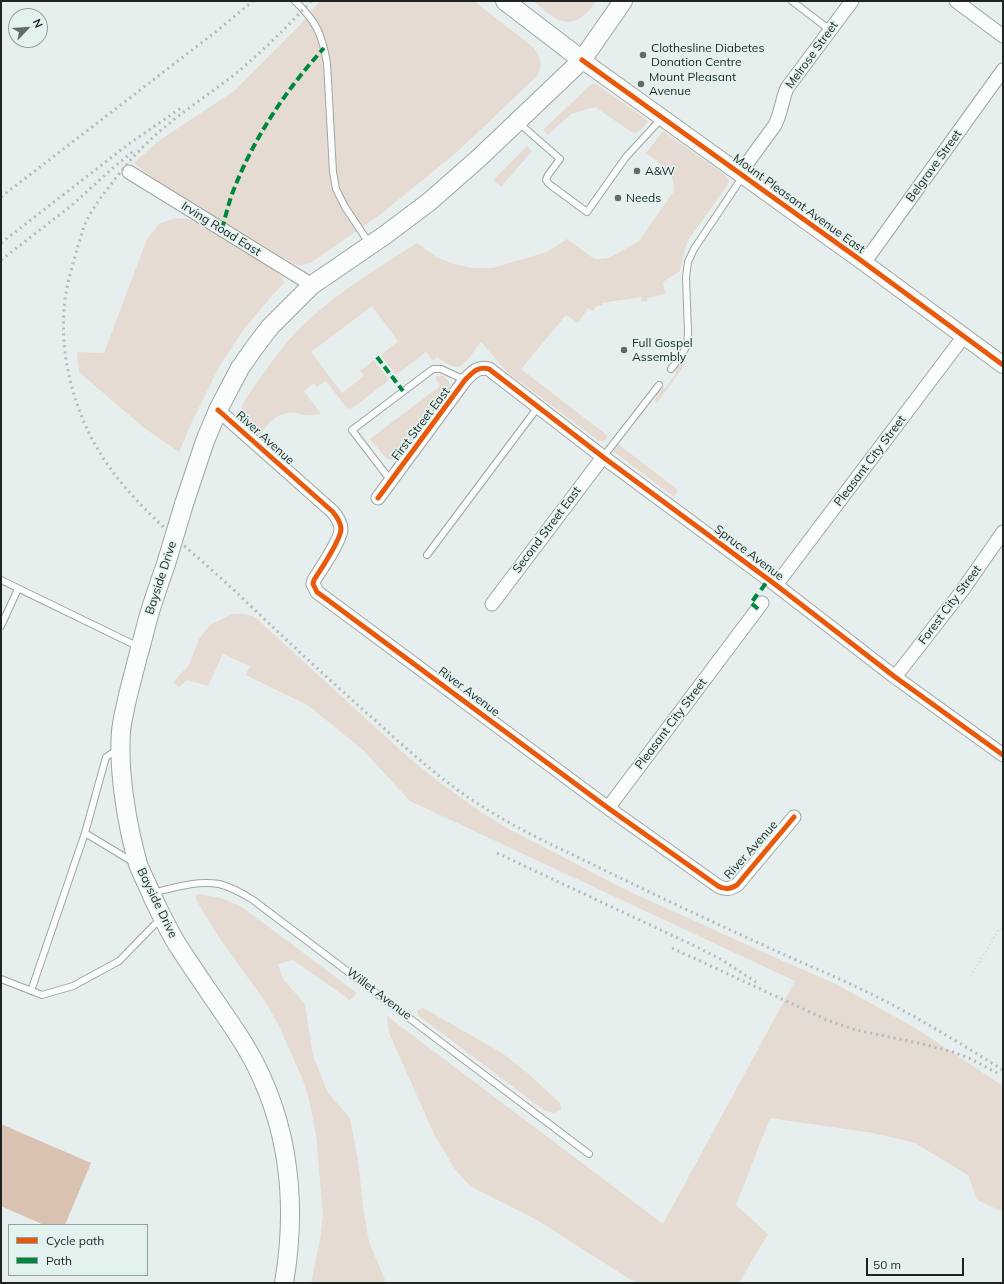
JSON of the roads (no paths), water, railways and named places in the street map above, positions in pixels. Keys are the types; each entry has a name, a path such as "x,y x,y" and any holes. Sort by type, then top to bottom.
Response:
{"main road":[{"path":"505,1 582,60"},
{"name":"Bayside Drive","path":"284,1283 291,1239 291,1196 285,1149 274,1109 258,1069 249,1053 177,943 162,917 139,866 128,818 123,786 122,731 127,701 148,616 205,441 218,410 229,388 254,348 270,327 312,285 370,245 429,202 452,183 582,60 623,1"}],"street":[{"name":"Melrose Street","path":"742,175 775,125 779,117 783,96 787,88 852,1"},
{"path":"956,1 1003,36"},
{"name":"Mount Pleasant Avenue East","path":"582,60 1003,365"},
{"name":"Belgrave Street","path":"864,263 1003,70"},
{"name":"Irving Road East","path":"129,172 312,285"},
{"name":"Pleasant City Street","path":"776,585 964,336"},
{"name":"Spruce Avenue","path":"484,368 494,372 603,457 776,585 1000,755 1003,755"},
{"name":"First Street East","path":"378,498 465,380 474,370 484,368"},
{"name":"River Avenue","path":"218,410 333,512 340,522 340,537 314,580 313,584 318,592 608,808 718,886 726,889 737,885 794,817"},
{"name":"Second Street East","path":"492,604 603,457"},
{"name":"Forest City Street","path":"895,676 962,590 1003,532"},
{"name":"Pleasant City Street","path":"608,808 762,603"}],"lane":[{"path":"295,1 318,29 324,48 327,63 333,172 336,189 345,207 370,245"},
{"path":"792,1 830,30"},
{"path":"517,122 560,159 548,175 546,180 549,184 587,212 626,157 663,118"},
{"path":"671,369 681,356 687,344 686,277 688,262 694,249 742,175"},
{"path":"391,480 352,430 433,369 441,369 465,380"},
{"path":"603,457 659,385"},
{"path":"427,555 538,407"},
{"path":"1,580 141,648"},
{"path":"1,626 18,589"},
{"path":"31,991 85,833 106,757 122,747"},
{"path":"85,833 139,866"},
{"name":"Willet Avenue","path":"151,893 193,884 219,884 235,889 253,900 589,1154"},
{"path":"1,979 42,995 73,986 119,961 162,917"}],"railway":[{"path":"1,197 218,30 253,1"},
{"path":"311,1 249,63 175,119 143,147 106,191 86,222 69,278 64,311 64,342 72,389 89,433 102,457 118,479 136,499 175,537 403,746 473,801 513,825 552,845 683,908 883,1000 1003,1070"},
{"path":"1,243 130,143 181,108"},
{"path":"1,260 71,206 135,150"},
{"path":"497,853 697,947 722,960 756,982"},
{"path":"672,948 827,1020 856,1030 953,1052 971,1059 999,1074"}],"place":[{"name":"Clothesline Diabetes Donation Centre","path":"643,55"},
{"name":"Mount Pleasant Avenue","path":"641,84"},
{"name":"A&W","path":"637,171"},
{"name":"Needs","path":"618,198"},
{"name":"Full Gospel Assembly","path":"624,350"}]}
